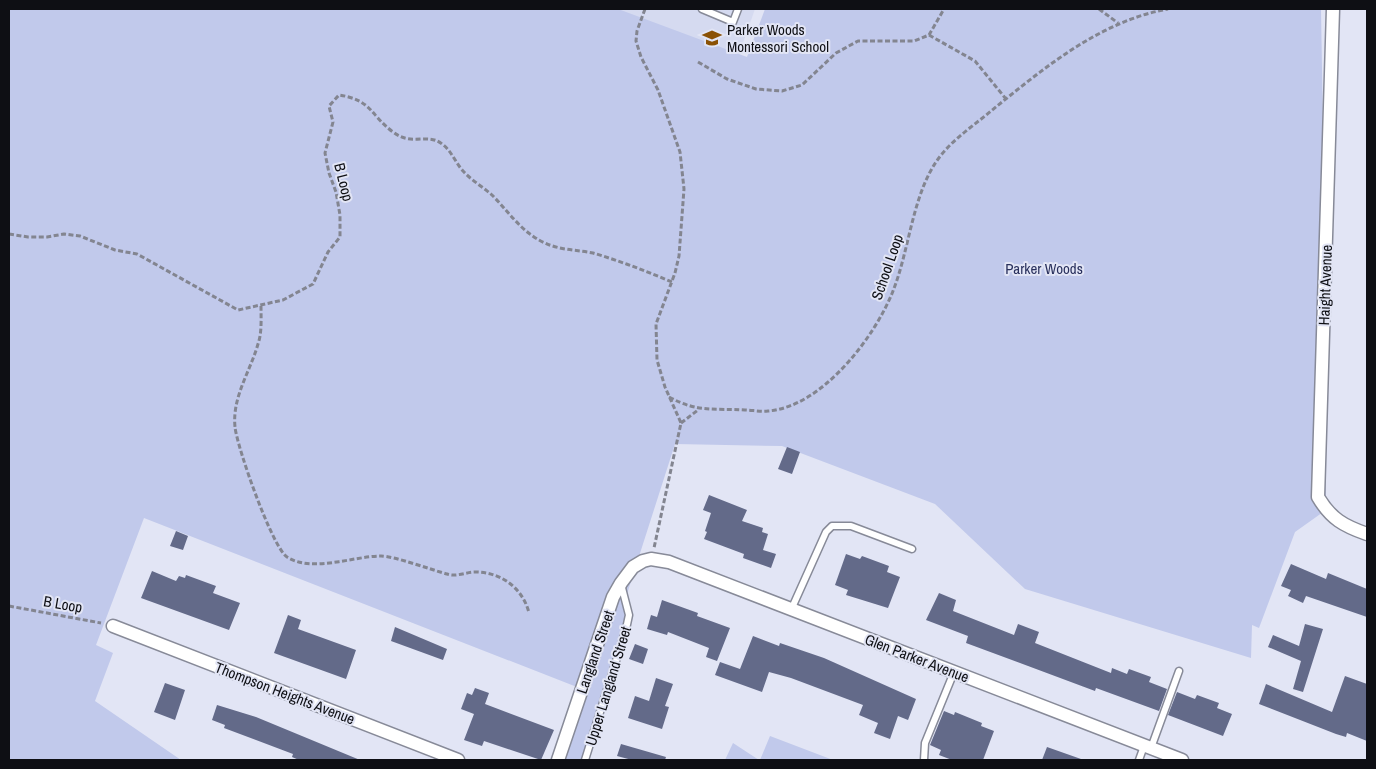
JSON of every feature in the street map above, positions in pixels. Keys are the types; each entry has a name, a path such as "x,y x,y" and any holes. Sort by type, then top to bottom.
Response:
{"street":[{"name":"Haight Avenue","path":"1333,9 1318,497 1332,518 1345,526 1367,534"},
{"name":"Langland Street","path":"558,760 613,598 633,567 652,554"},
{"name":"Glen Parker Avenue","path":"652,554 791,610 1182,760"},
{"name":"Thompson Heights Avenue","path":"113,626 458,760"}],"lane":[{"path":"702,9 733,22 738,9"},
{"path":"791,610 826,532 832,526 851,526 912,549"},
{"name":"Upper Langland Street","path":"585,760 626,630 628,608 621,583"},
{"path":"1139,760 1148,747 1180,671"},
{"path":"924,760 924,743 954,672"}],"path":[{"path":"645,9 636,41 641,57 658,90 680,152 684,189 679,256 672,282 656,324 655,338 657,360 669,397 681,423 652,554"},
{"path":"698,62 727,78 756,89 782,91 802,85 836,54 858,42 914,41 929,35 944,9"},
{"path":"1099,9 1118,23"},
{"name":"School Loop","path":"669,397 698,410 713,408 768,411 793,404 824,386 842,368 881,319 894,291 925,183 935,163 949,145 1006,98 1089,39 1118,23 1145,13 1168,9"},
{"path":"929,35 975,61 1006,98"},
{"name":"B Loop","path":"9,234 47,237 64,234 80,236 115,250 137,254 238,310 261,306 302,292 313,284 328,252 340,237 340,216 336,192 329,173 325,153 333,122 329,106 339,95 356,97 371,108 381,122 406,139 426,138 446,146 462,170 492,195 507,214 521,227 545,244 615,259 672,282"},
{"path":"261,306 259,342 239,389 235,427 249,476 277,544 287,556 307,563 340,562 382,556 451,575 475,572 497,576 513,585 526,600 529,613"},
{"path":"681,423 698,410"},
{"name":"B Loop","path":"9,606 113,626"}],"shaded area":[{"name":"Parker Woods Montessori School","path":"608,9 755,9 737,60"}],"green space":[{"name":"Parker Woods","path":"9,9 618,9 747,57 765,9 1321,9 1325,251 1326,510 1295,532 1259,628 1252,625 1251,658 1025,589 935,504 782,446 675,444 626,597 629,615 585,760 558,760 582,689 144,518 96,645 113,653 95,701 181,760 9,760"},
{"path":"770,736 833,760 760,760"},
{"path":"733,743 759,760 725,760"}],"building":[{"path":"787,447 800,452 792,474 778,469"},
{"path":"709,495 747,510 742,521 763,528 762,532 768,534 763,550 776,554 771,568 743,558 744,554 704,539 711,513 703,510"},
{"path":"176,531 188,536 183,550 170,546"},
{"path":"846,554 860,559 862,556 889,566 887,572 900,577 888,608 846,595 848,590 835,585"},
{"path":"1291,564 1326,579 1328,573 1367,589 1367,617 1306,596 1303,603 1288,596 1291,590 1281,586"},
{"path":"152,571 176,581 179,576 185,578 186,575 216,586 213,593 240,603 229,630 141,598"},
{"path":"939,593 956,600 953,611 1014,635 1018,624 1039,632 1035,643 1111,673 1112,668 1127,674 1129,669 1151,677 1149,682 1167,689 1159,711 1096,688 1095,691 966,643 968,636 926,620"},
{"path":"662,600 698,613 697,616 730,628 717,661 706,657 709,648 668,632 667,635 647,629 651,615 657,617"},
{"path":"288,615 301,620 298,629 356,650 346,679 274,653"},
{"path":"1305,624 1323,629 1303,692 1293,689 1301,661 1268,647 1273,635 1299,646"},
{"path":"395,627 447,649 443,660 391,641"},
{"path":"753,636 779,646 780,643 824,658 916,699 908,720 898,716 890,739 874,733 878,723 859,715 863,705 791,678 769,672 762,692 715,675 720,662 740,669"},
{"path":"635,644 648,649 643,664 629,659"},
{"path":"1345,676 1367,684 1367,741 1347,733 1346,737 1336,734 1259,704 1266,684 1332,712"},
{"path":"656,678 673,684 665,706 669,707 662,729 628,718 635,696 649,701"},
{"path":"165,683 185,690 175,720 154,712"},
{"path":"475,688 489,693 485,704 554,730 541,760 484,741 482,746 464,740 474,714 461,709 467,693 472,695"},
{"path":"1177,692 1195,699 1197,695 1219,703 1217,708 1232,714 1223,736 1168,715"},
{"path":"217,705 256,717 360,760 299,760 292,757 293,754 224,728 225,725 212,720"},
{"path":"944,711 954,715 955,712 982,723 981,726 994,731 983,760 952,760 939,755 941,750 930,745"},
{"path":"621,744 666,757 665,760 632,760 617,756"},
{"path":"1047,747 1081,759 1042,760"}],"place":[{"name":"Parker Woods Montessori School","path":"712,38"}]}
